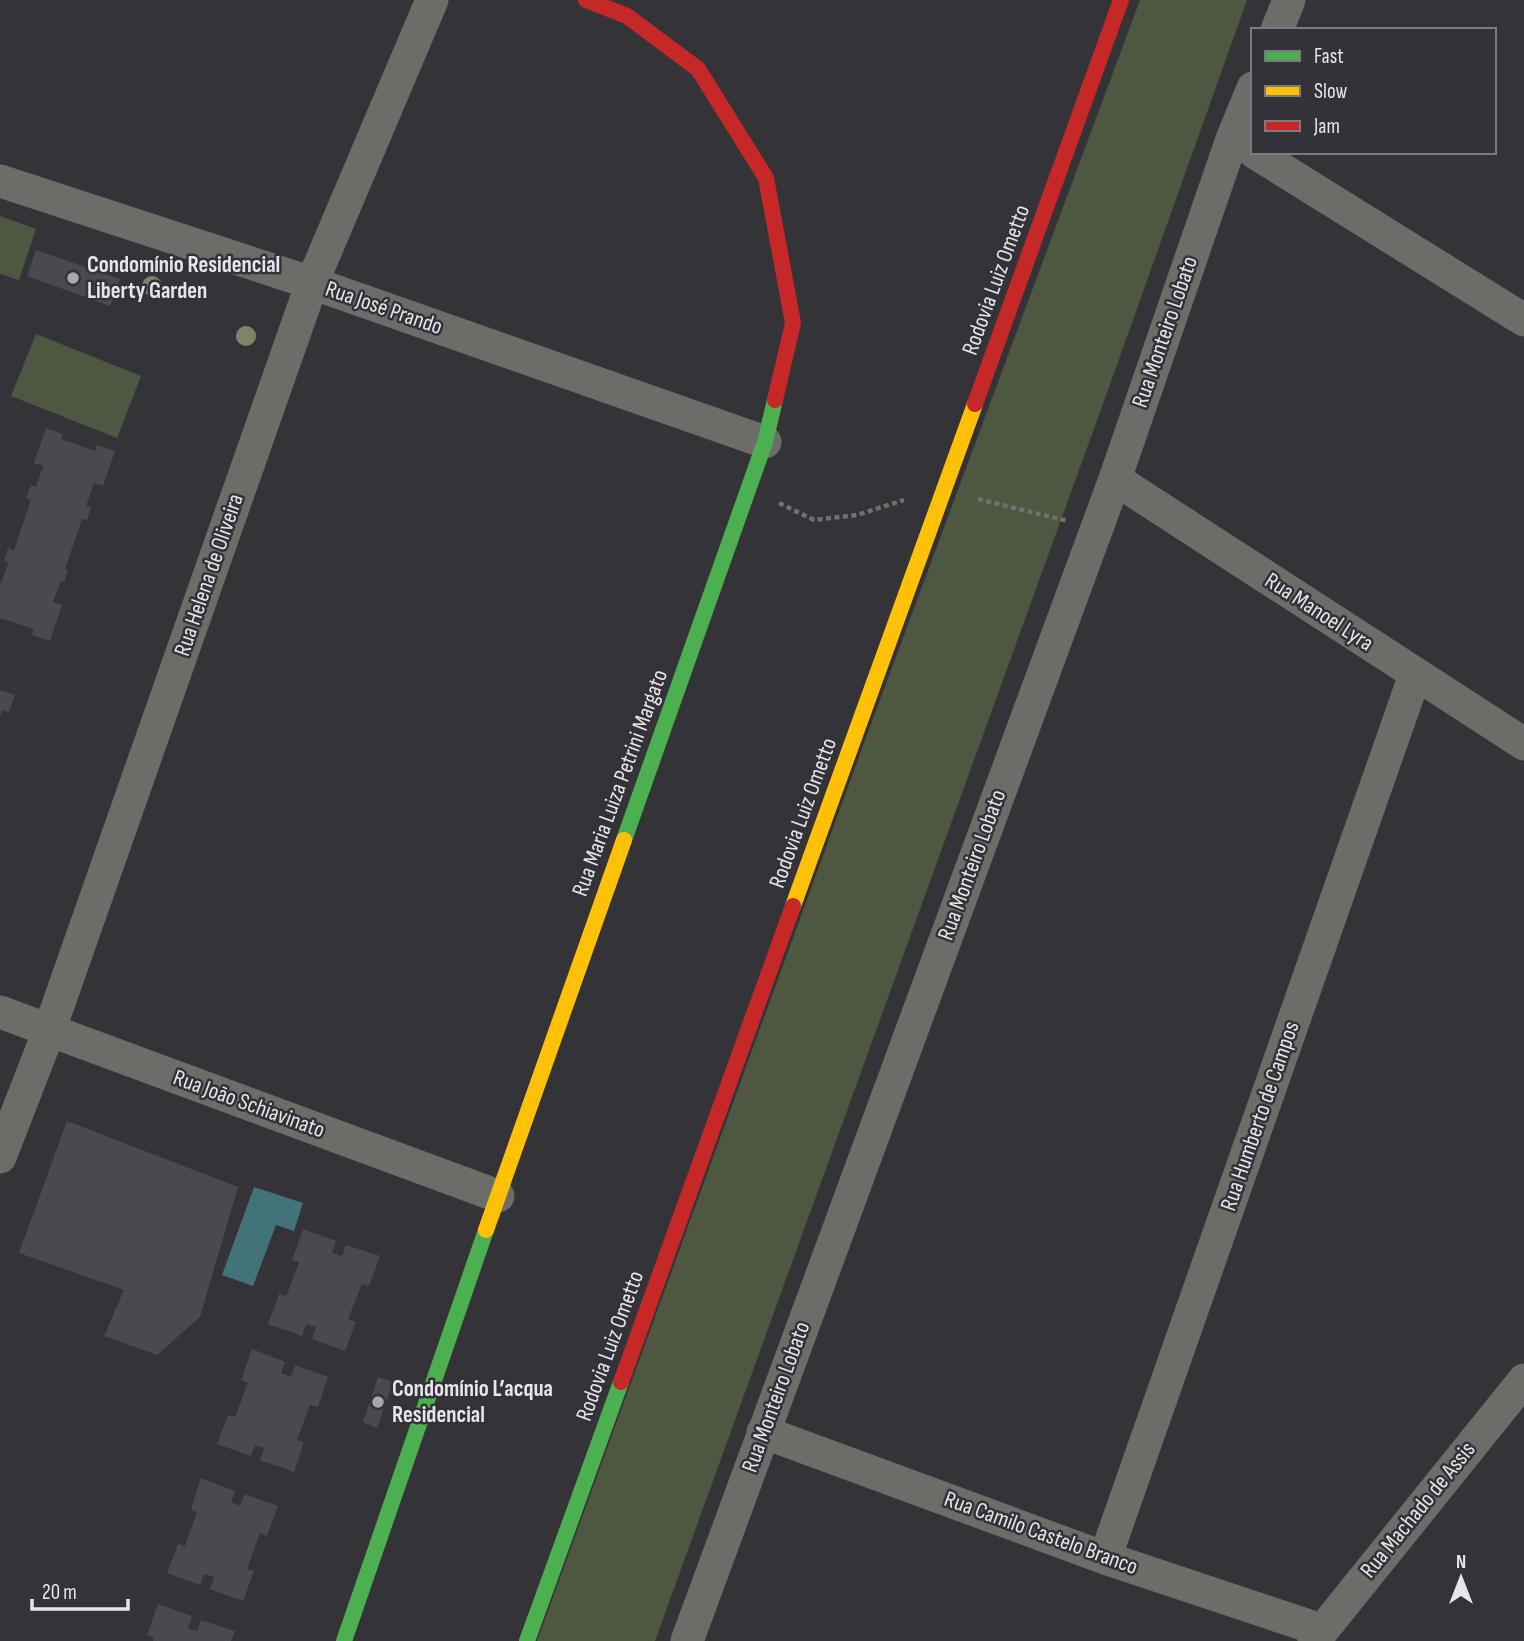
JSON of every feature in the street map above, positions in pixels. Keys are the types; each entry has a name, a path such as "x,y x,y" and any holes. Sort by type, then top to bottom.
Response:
{"street":[{"name":"Rua Helena de Oliveira","path":"0,1157 49,1031 312,283 432,0"},
{"name":"Rua Maria Luiza Petrini Margato","path":"344,1641 498,1196 765,442 793,323 766,178 698,69 627,16 586,0"},
{"name":"Rodovia Luiz Ometto","path":"527,1641 1122,0"},
{"path":"1278,28 1289,0"},
{"name":"Rua Monteiro Lobato","path":"687,1641 1115,478 1246,148 1251,105"},
{"path":"1256,154 1524,320"},
{"name":"Rua José Prando","path":"0,181 312,283 765,442"},
{"name":"Rua Manoel Lyra","path":"1115,478 1524,744"},
{"name":"Rua Humberto de Campos","path":"1105,1558 1415,675"},
{"name":"Rua João Schiavinato","path":"0,1012 498,1196"},
{"name":"Rua Machado de Assis","path":"1318,1635 1524,1380"},
{"name":"Rua Camilo Castelo Branco","path":"763,1432 1318,1635"}],"green space":[{"path":"1140,0 1247,0 655,1641 537,1641 868,732"},
{"path":"0,216 36,229 19,280 0,274"},
{"path":"36,334 141,376 117,438 11,396"}],"water":[{"path":"254,1187 303,1203 294,1231 276,1225 253,1286 222,1275"}],"building":[{"path":"36,250 120,279 110,306 27,276"},
{"path":"46,428 63,434 61,439 95,451 97,445 115,451 103,486 94,483 86,506 91,507 87,520 82,519 65,569 68,570 64,582 61,581 53,602 62,605 50,641 32,635 34,629 0,618 0,584 9,562 4,561 8,548 14,550 31,500 26,498 31,485 36,487 43,466 34,463"},
{"path":"0,690 15,695 9,712 3,710 0,717"},
{"path":"67,1121 238,1187 200,1317 157,1355 104,1336 124,1290 19,1253"},
{"path":"303,1229 336,1241 332,1253 342,1256 346,1245 380,1256 369,1286 362,1284 348,1319 356,1322 345,1351 312,1339 316,1327 306,1324 302,1336 268,1324 279,1294 286,1296 291,1284 299,1262 292,1260"},
{"path":"252,1349 285,1362 281,1373 291,1377 295,1365 328,1377 318,1407 310,1405 297,1440 304,1442 294,1472 260,1460 264,1448 255,1445 251,1456 217,1444 228,1415 235,1417 248,1383 241,1380"},
{"name":"Condomínio L’acqua Residencial","path":"378,1377 393,1382 377,1428 363,1422"},
{"path":"201,1478 235,1491 231,1502 240,1506 245,1494 278,1506 267,1536 260,1533 247,1569 254,1571 243,1601 210,1589 214,1577 204,1574 200,1585 167,1573 178,1544 185,1546 197,1512 191,1509"},
{"path":"158,1604 192,1616 188,1628 197,1631 201,1620 235,1631 231,1641 153,1641 154,1637 147,1635"}],"traffic: fast":[{"path":"624,840 765,442 775,400"},
{"path":"344,1641 486,1230"},
{"path":"527,1641 621,1382"}],"traffic: slow":[{"path":"793,906 975,404"},
{"path":"486,1230 624,840"}],"traffic: jam":[{"path":"586,0 627,16 698,69 766,178 793,323 775,400"},
{"path":"975,404 1121,0"},
{"path":"621,1382 793,906"}],"place":[{"name":"Condomínio Residencial Liberty Garden","path":"73,278"},
{"name":"Condomínio L’acqua Residencial","path":"378,1402"}]}
